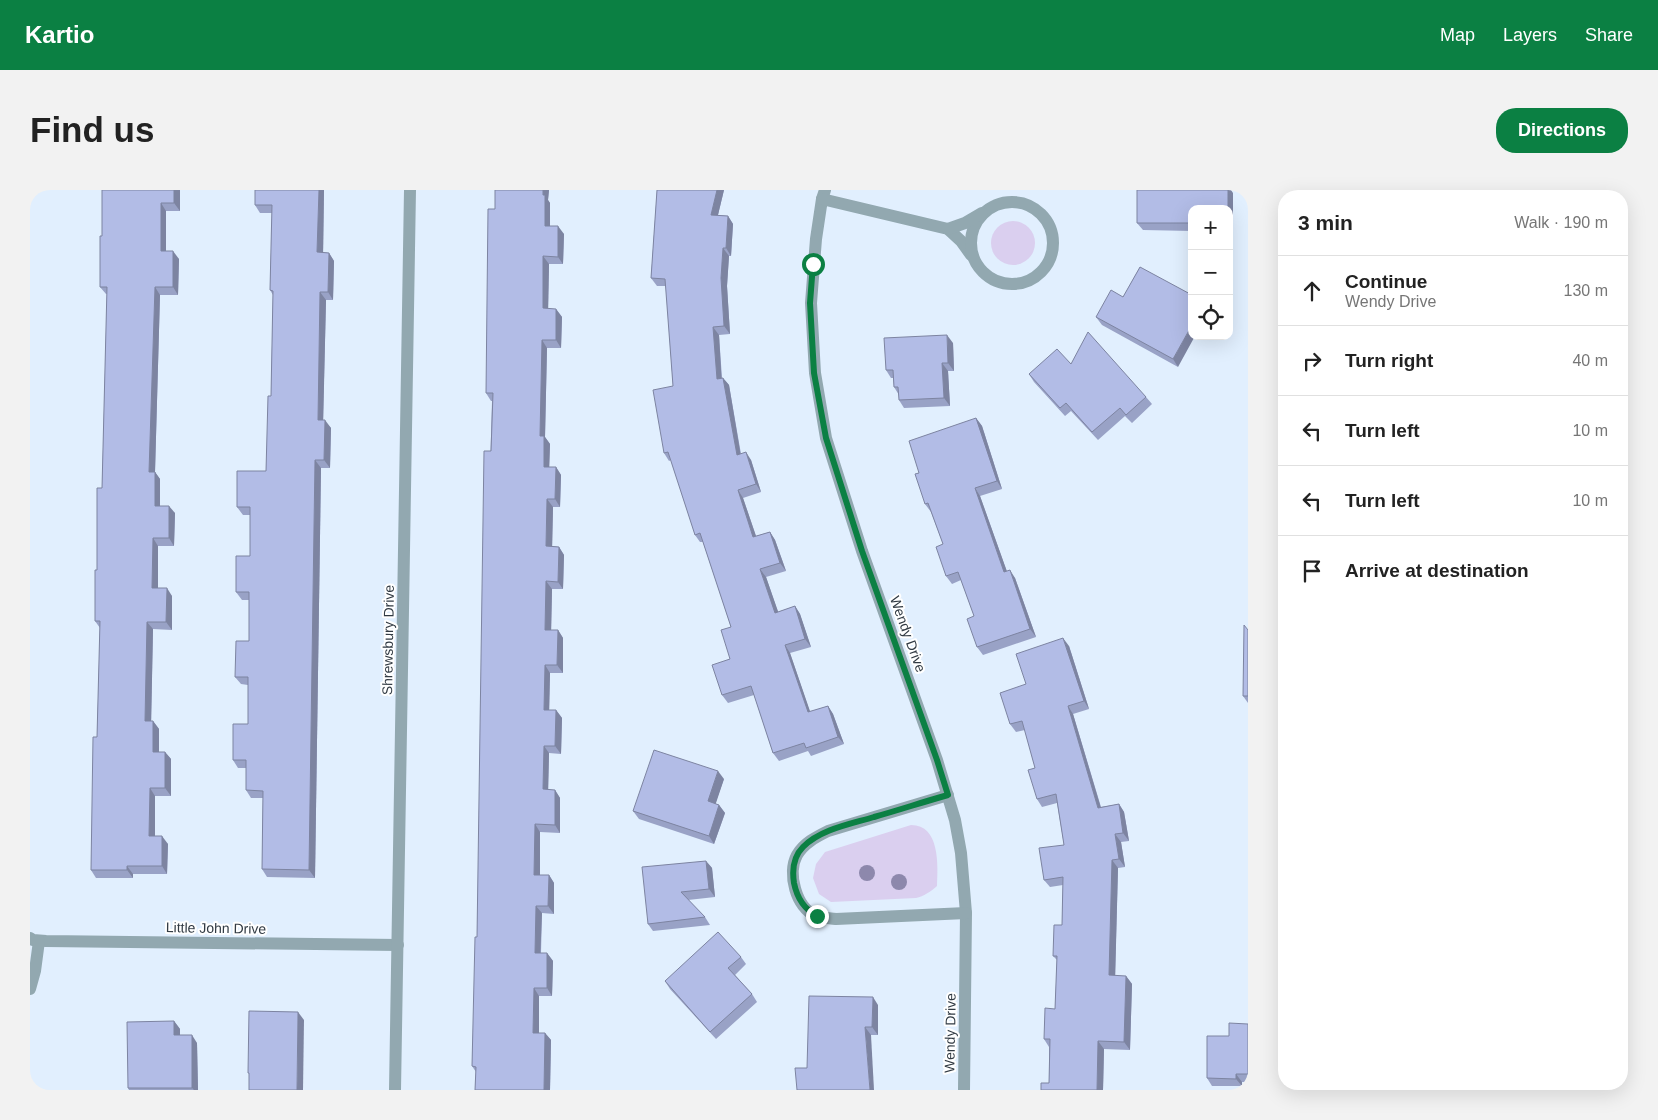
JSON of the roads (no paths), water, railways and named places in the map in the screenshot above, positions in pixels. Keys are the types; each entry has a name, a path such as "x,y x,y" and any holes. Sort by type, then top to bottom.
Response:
{"street":[{"name":"Shrewsbury Drive","path":"395,1090 410,190"},
{"path":"824,195 948,229 961,241 984,272 994,279 1007,283 1020,283 1033,278 1043,270 1050,259 1054,246 1052,232 1047,220 1037,210 1025,203 1012,201 998,204 965,223 948,229"},
{"name":"Wendy Drive","path":"824,195 816,239 810,303 814,373 826,438 862,551 937,760 948,795 961,853 966,913 964,1090"},
{"path":"976,262 971,248 972,234 977,222 986,211"},
{"path":"948,795 828,831 814,838 796,856 793,880 801,902 808,911 817,916 836,919 966,913"},
{"name":"Little John Drive","path":"34,939 398,945"},
{"path":"30,990 35,971 34,939"}]}
